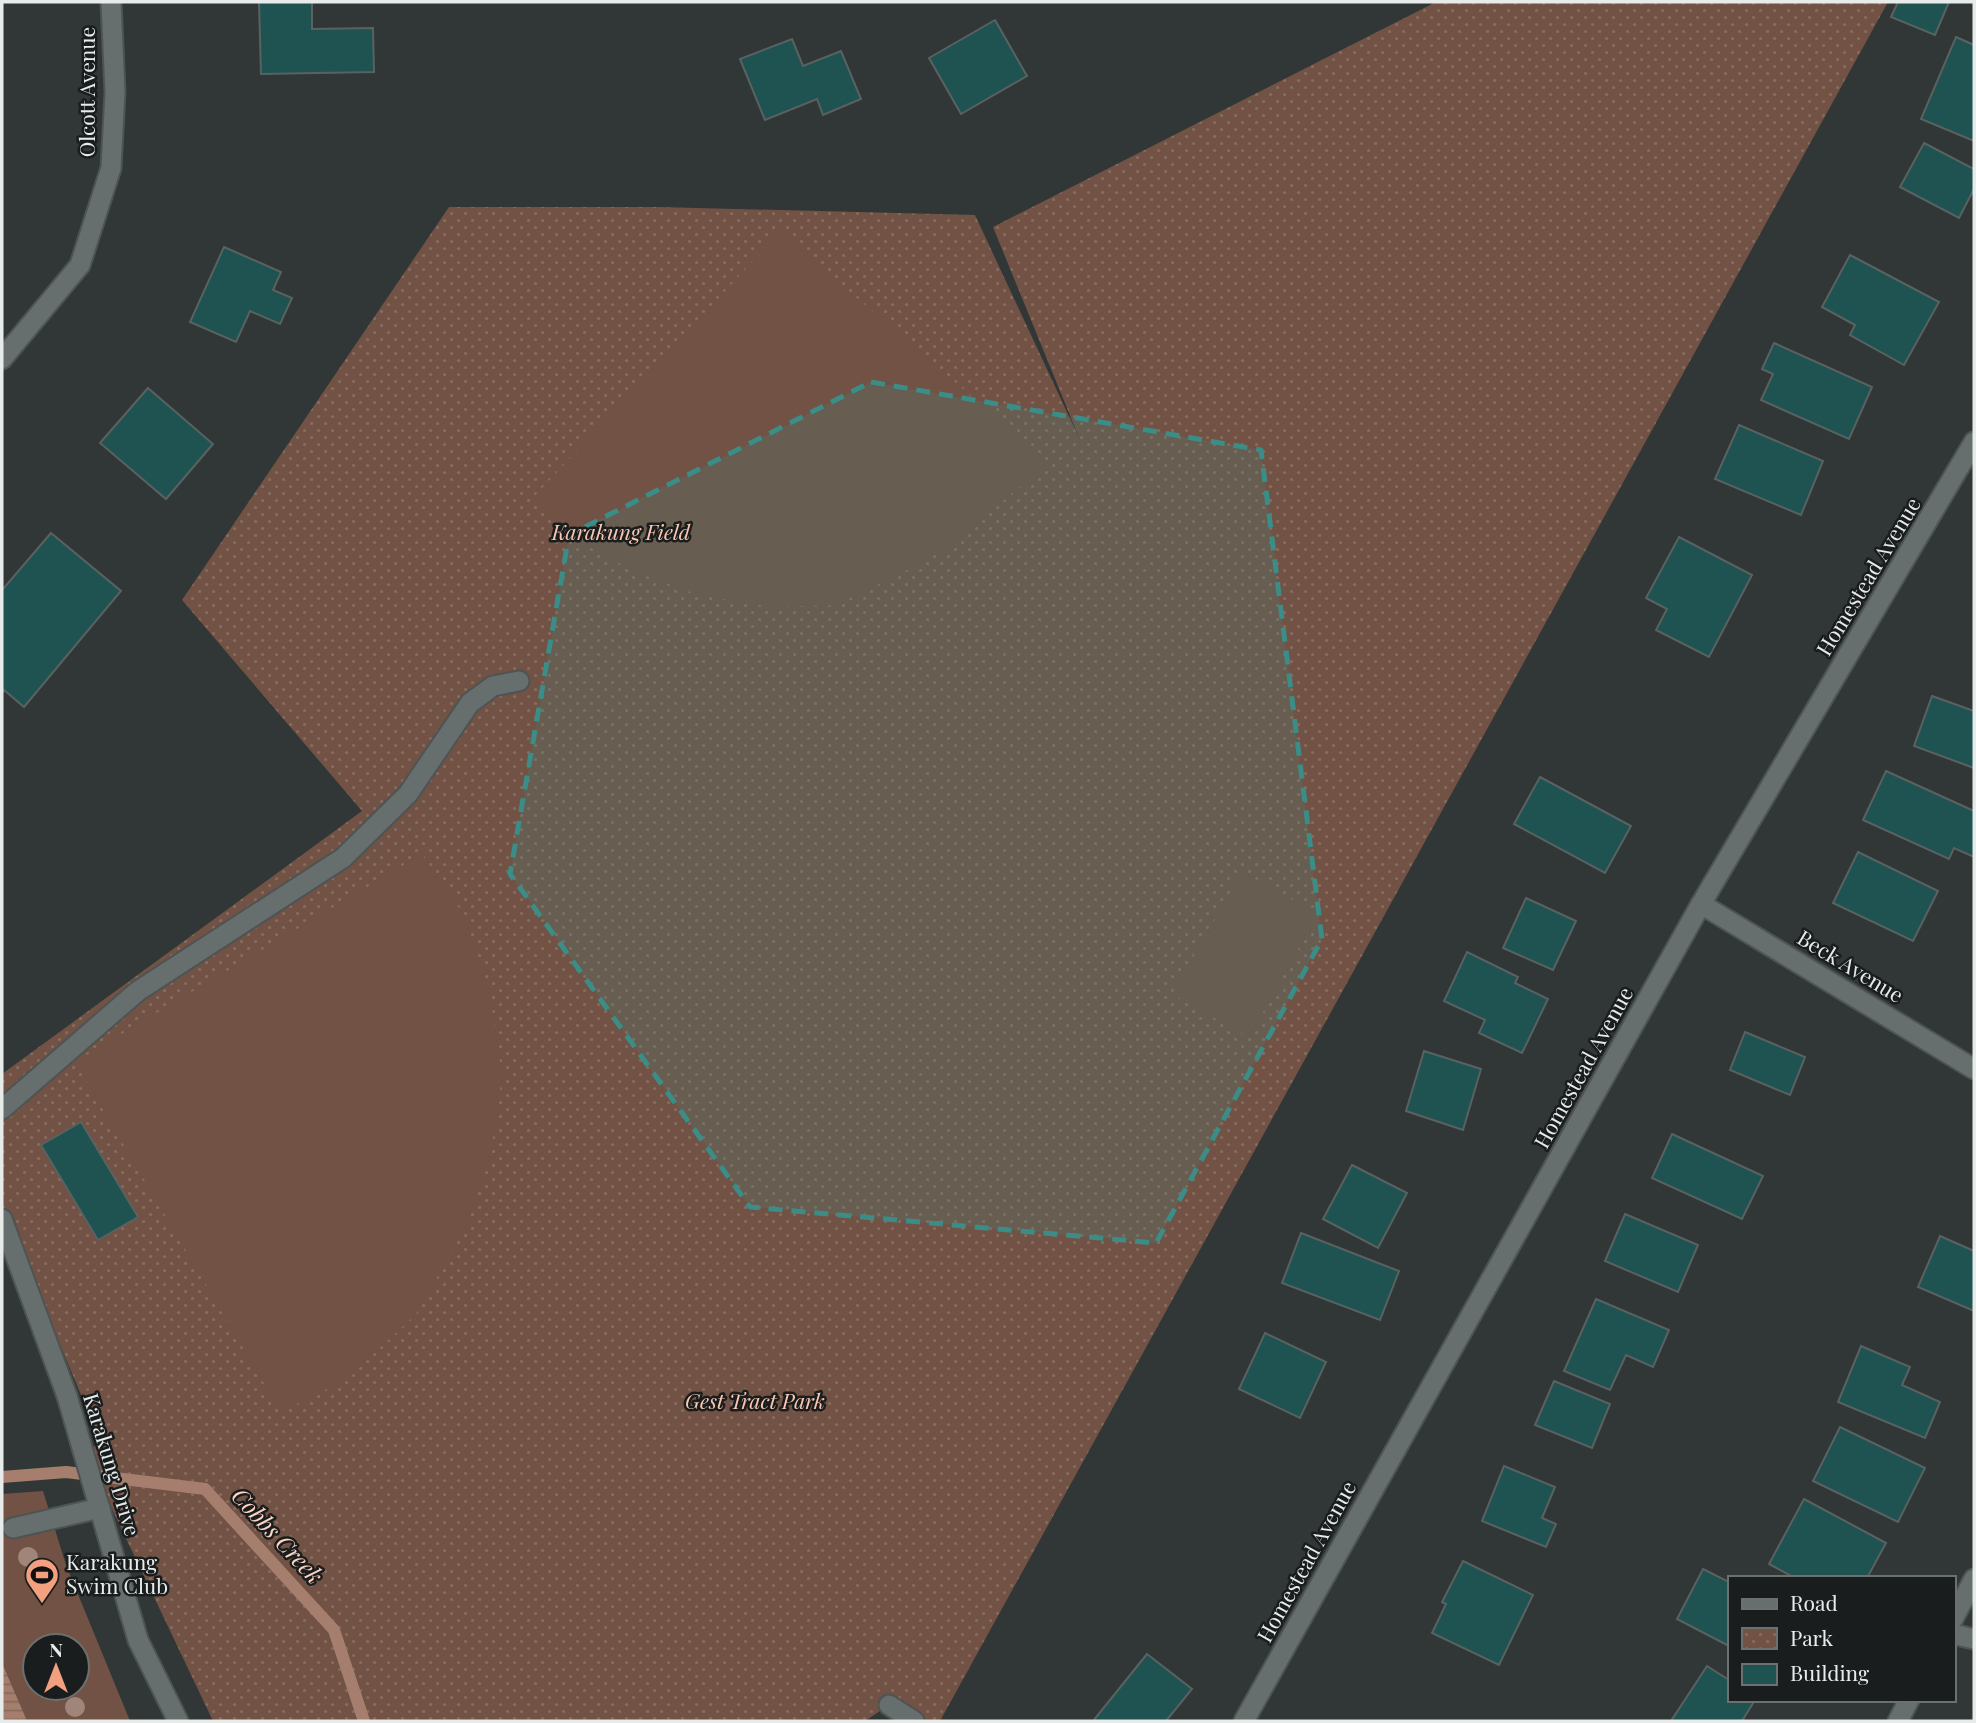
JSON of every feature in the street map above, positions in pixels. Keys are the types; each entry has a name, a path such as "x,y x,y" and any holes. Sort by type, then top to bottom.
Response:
{"street":[{"name":"Olcott Avenue","path":"2,359 80,265 111,167 115,92 111,2"},
{"name":"Homestead Avenue","path":"1244,1721 1702,904 1974,442"},
{"path":"2,1109 138,991 343,858 408,794 470,703 493,686 519,681"},
{"name":"Beck Avenue","path":"1702,904 1974,1069"},
{"name":"Karakung Drive","path":"2,1219 67,1396 138,1640 178,1721"},
{"path":"13,1528 100,1508"},
{"path":"1955,1615 1974,1579"},
{"path":"1955,1634 1974,1639"},
{"path":"1898,1721 1908,1702"},
{"path":"889,1705 914,1721"}],"highlighted area":[{"path":"871,382 1261,450 1322,939 1156,1243 750,1207 510,874 569,535"}],"green space":[{"name":"Gest Tract Park","path":"1436,2 1888,2 940,1721 914,1721 889,1705 865,1721 213,1721 83,1448 102,1445 2,1206 2,1074 362,811 182,600 449,207 658,207 975,215 1080,440 993,227"},
{"name":"Karakung Field","path":"780,232 1048,462 952,545 836,605 771,607 696,594 635,572 579,541 533,498"},
{"path":"422,854 465,917 489,989 502,1076 491,1151 468,1223 416,1314 347,1379 281,1412 75,1062"},
{"path":"1242,872 1318,914 1249,1037 1172,994"},
{"name":"Karakung Swim Club","path":"43,1491 66,1565 130,1721 2,1721 2,1494"}],"shaded area":[{"path":"2,1663 27,1721 2,1721"}],"building":[{"path":"259,2 312,2 312,29 373,28 374,72 261,74"},
{"path":"1898,2 1949,2 1935,35 1891,17"},
{"path":"995,20 1027,76 961,114 929,58"},
{"path":"1956,37 1974,45 1974,141 1921,119"},
{"path":"792,39 803,66 841,51 861,99 823,115 817,99 765,120 740,59"},
{"path":"1924,143 1974,169 1974,189 1959,218 1900,187"},
{"path":"224,247 281,272 273,290 292,298 280,324 250,311 236,342 190,322"},
{"path":"1850,255 1939,302 1904,365 1850,335 1855,325 1822,307"},
{"path":"1774,343 1872,387 1849,439 1761,400 1773,374 1762,369"},
{"path":"148,388 213,444 166,499 100,443"},
{"path":"1739,425 1823,461 1801,515 1715,479"},
{"path":"51,533 121,591 24,707 4,690 2,693 2,590"},
{"path":"1679,537 1752,575 1709,657 1656,630 1667,609 1646,598"},
{"path":"1932,696 1974,711 1974,768 1914,746"},
{"path":"1886,771 1974,811 1974,857 1954,848 1949,859 1863,820"},
{"path":"1540,777 1631,826 1605,873 1514,824"},
{"path":"1858,852 1938,891 1913,941 1833,903"},
{"path":"1526,898 1576,921 1553,970 1503,948"},
{"path":"1467,952 1518,977 1515,983 1548,999 1522,1053 1479,1033 1485,1020 1444,1001"},
{"path":"1745,1032 1805,1057 1790,1095 1730,1070"},
{"path":"1424,1051 1481,1069 1463,1130 1406,1111"},
{"path":"81,1122 138,1217 98,1240 41,1145"},
{"path":"1672,1134 1763,1176 1742,1219 1652,1178"},
{"path":"1352,1165 1407,1193 1378,1248 1323,1219"},
{"path":"1625,1214 1698,1245 1678,1292 1605,1261"},
{"path":"1301,1233 1399,1271 1380,1320 1282,1283"},
{"path":"1940,1236 1974,1251 1974,1311 1918,1287"},
{"path":"1596,1299 1669,1330 1653,1367 1626,1355 1610,1390 1564,1371"},
{"path":"1265,1333 1326,1362 1300,1418 1239,1389"},
{"path":"1861,1346 1910,1367 1902,1385 1940,1402 1925,1438 1838,1402"},
{"path":"1554,1381 1610,1404 1592,1448 1535,1425"},
{"path":"1840,1427 1925,1468 1898,1522 1813,1481"},
{"path":"1504,1466 1555,1487 1542,1518 1556,1524 1546,1547 1482,1521"},
{"path":"1804,1499 1886,1543 1868,1576 1791,1576 1769,1564"},
{"path":"1463,1561 1533,1595 1499,1665 1432,1633 1446,1604 1442,1602"},
{"path":"1703,1569 1728,1582 1728,1645 1677,1619"},
{"path":"1147,1654 1192,1689 1166,1721 1093,1721"},
{"path":"1707,1666 1728,1679 1728,1702 1754,1702 1742,1721 1671,1721"}],"waterway":[{"name":"Cobbs Creek","path":"2,1477 66,1472 205,1489 334,1630 364,1721"}],"place":[{"name":"Karakung Swim Club","path":"42,1605"}]}
